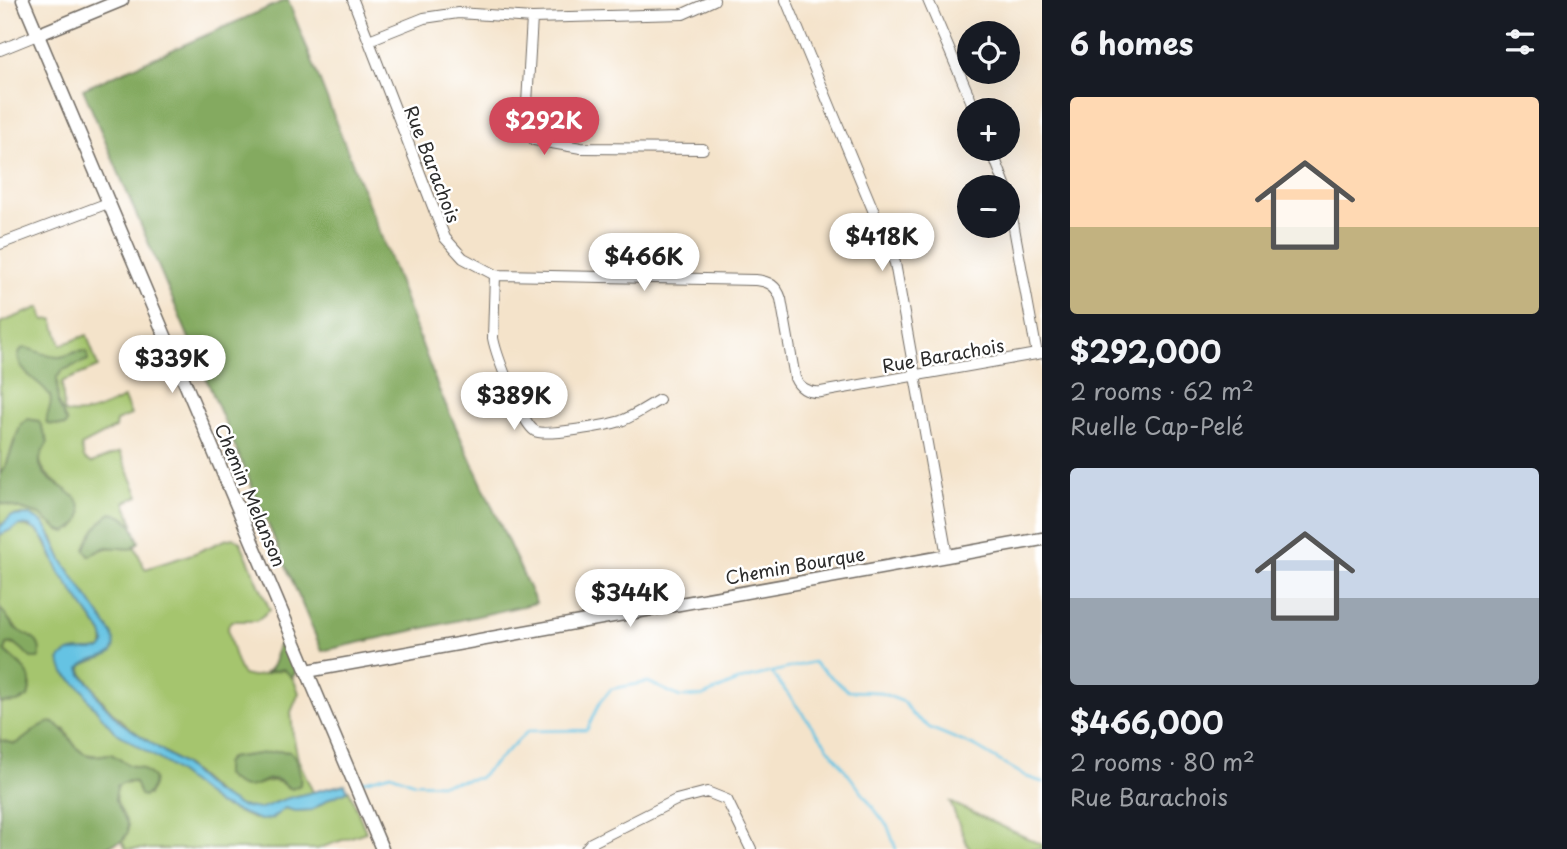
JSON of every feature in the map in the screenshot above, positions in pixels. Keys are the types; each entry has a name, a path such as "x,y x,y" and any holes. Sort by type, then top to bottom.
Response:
{"street":[{"name":"Chemin Melanson","path":"23,0 382,849"},
{"path":"0,50 122,0"},
{"name":"Rue Barachois","path":"353,0 445,239 463,258 495,275 765,281 775,287 780,296 795,378 800,386 807,390 821,392 1039,354"},
{"path":"369,40 424,18 458,13 533,18 682,14 714,0"},
{"path":"786,0 893,255 947,556"},
{"path":"928,0 970,98"},
{"path":"533,18 526,120 534,139 582,148 703,149"},
{"path":"0,244 108,202"},
{"path":"1016,238 1039,354"},
{"path":"495,275 495,348 527,424 534,431 556,433 621,421 659,400"},
{"name":"Chemin Bourque","path":"307,671 1042,539"},
{"path":"586,849 591,843 676,800 707,792 727,800 751,849"}],"green space":[{"path":"286,0 387,251 439,390 536,603 322,651 83,89"},
{"path":"40,307 44,320 53,319 61,345 87,335 98,367 62,382 64,412 87,412 124,398 131,415 116,421 115,428 81,446 84,458 91,463 120,452 139,496 125,502 133,524 129,521 95,553 107,548 135,547 145,569 195,553 227,539 240,541 270,610 256,621 231,621 228,626 233,651 243,675 261,675 282,670 293,680 299,693 291,712 293,735 298,759 313,792 257,809 238,806 123,722 83,674 81,665 104,657 113,635 62,560 43,523 30,515 16,515 0,527 0,503 40,515 59,530 73,529 80,518 81,508 68,492 50,477 40,458 15,438 7,463 0,474 0,323","holes":["290,752 296,761 301,780 288,788 272,781 243,786 225,775 227,760 230,758"]},
{"path":"21,349 59,357 80,351 87,352 88,360 63,370 57,377 58,403 67,423 65,426 47,424 50,396 23,370 18,356"},
{"path":"28,419 39,421 48,442 40,460 45,474 72,494 81,507 79,521 66,532 59,530 40,515 0,503 0,474 7,463 21,424"},
{"path":"112,513 130,523 139,542 131,549 106,547 89,556 85,550 89,540"},
{"path":"20,525 34,529 42,536 60,573 104,636 103,648 85,652 77,650 64,673 84,691 114,731 167,764 218,804 254,819 274,816 285,808 295,811 312,810 349,790 366,832 317,849 126,849 122,841 125,839 115,792 120,783 136,782 138,791 148,795 153,785 141,768 129,765 111,754 94,755 82,752 73,744 65,729 34,730 27,738 15,744 0,740 0,703 17,702 28,697 31,685 21,665 5,651 7,643 18,646 18,630 0,609 0,535"},
{"path":"0,609 15,628 37,642 40,651 39,658 31,658 17,646 7,644 5,651 26,670 30,681 28,697 17,702 0,703"},
{"path":"282,641 295,667 292,677 283,669 265,673 273,665 277,648"},
{"path":"51,722 63,730 81,752 94,756 111,754 129,765 141,768 153,777 152,788 144,796 140,795 135,782 126,781 117,786 115,799 128,825 128,832 122,841 100,849 0,849 0,740 15,744"},
{"path":"290,752 297,762 300,785 292,789 278,780 271,779 249,787 242,786 225,775 225,763 230,758"},
{"path":"950,802 1042,845 1042,849 969,849"}],"water":[{"path":"30,515 43,523 48,530 62,560 113,635 115,644 110,654 80,668 99,699 120,722 185,766 214,792 240,806 259,809 285,799 345,784 348,791 330,798 312,810 295,811 285,808 271,819 260,820 218,804 167,764 114,731 84,691 64,673 59,660 72,651 101,649 105,644 102,633 60,573 39,532 29,526 20,525 0,535 0,527 11,516"}],"waterway":[{"path":"357,783 391,774 414,783 441,784 479,778 528,731 587,730 600,702 611,689 648,682 680,697 703,696 740,680 813,662 848,691 878,692 904,702 912,714 930,728 976,747 1027,777 1042,782"},
{"path":"772,673 888,827 896,849"}]}
